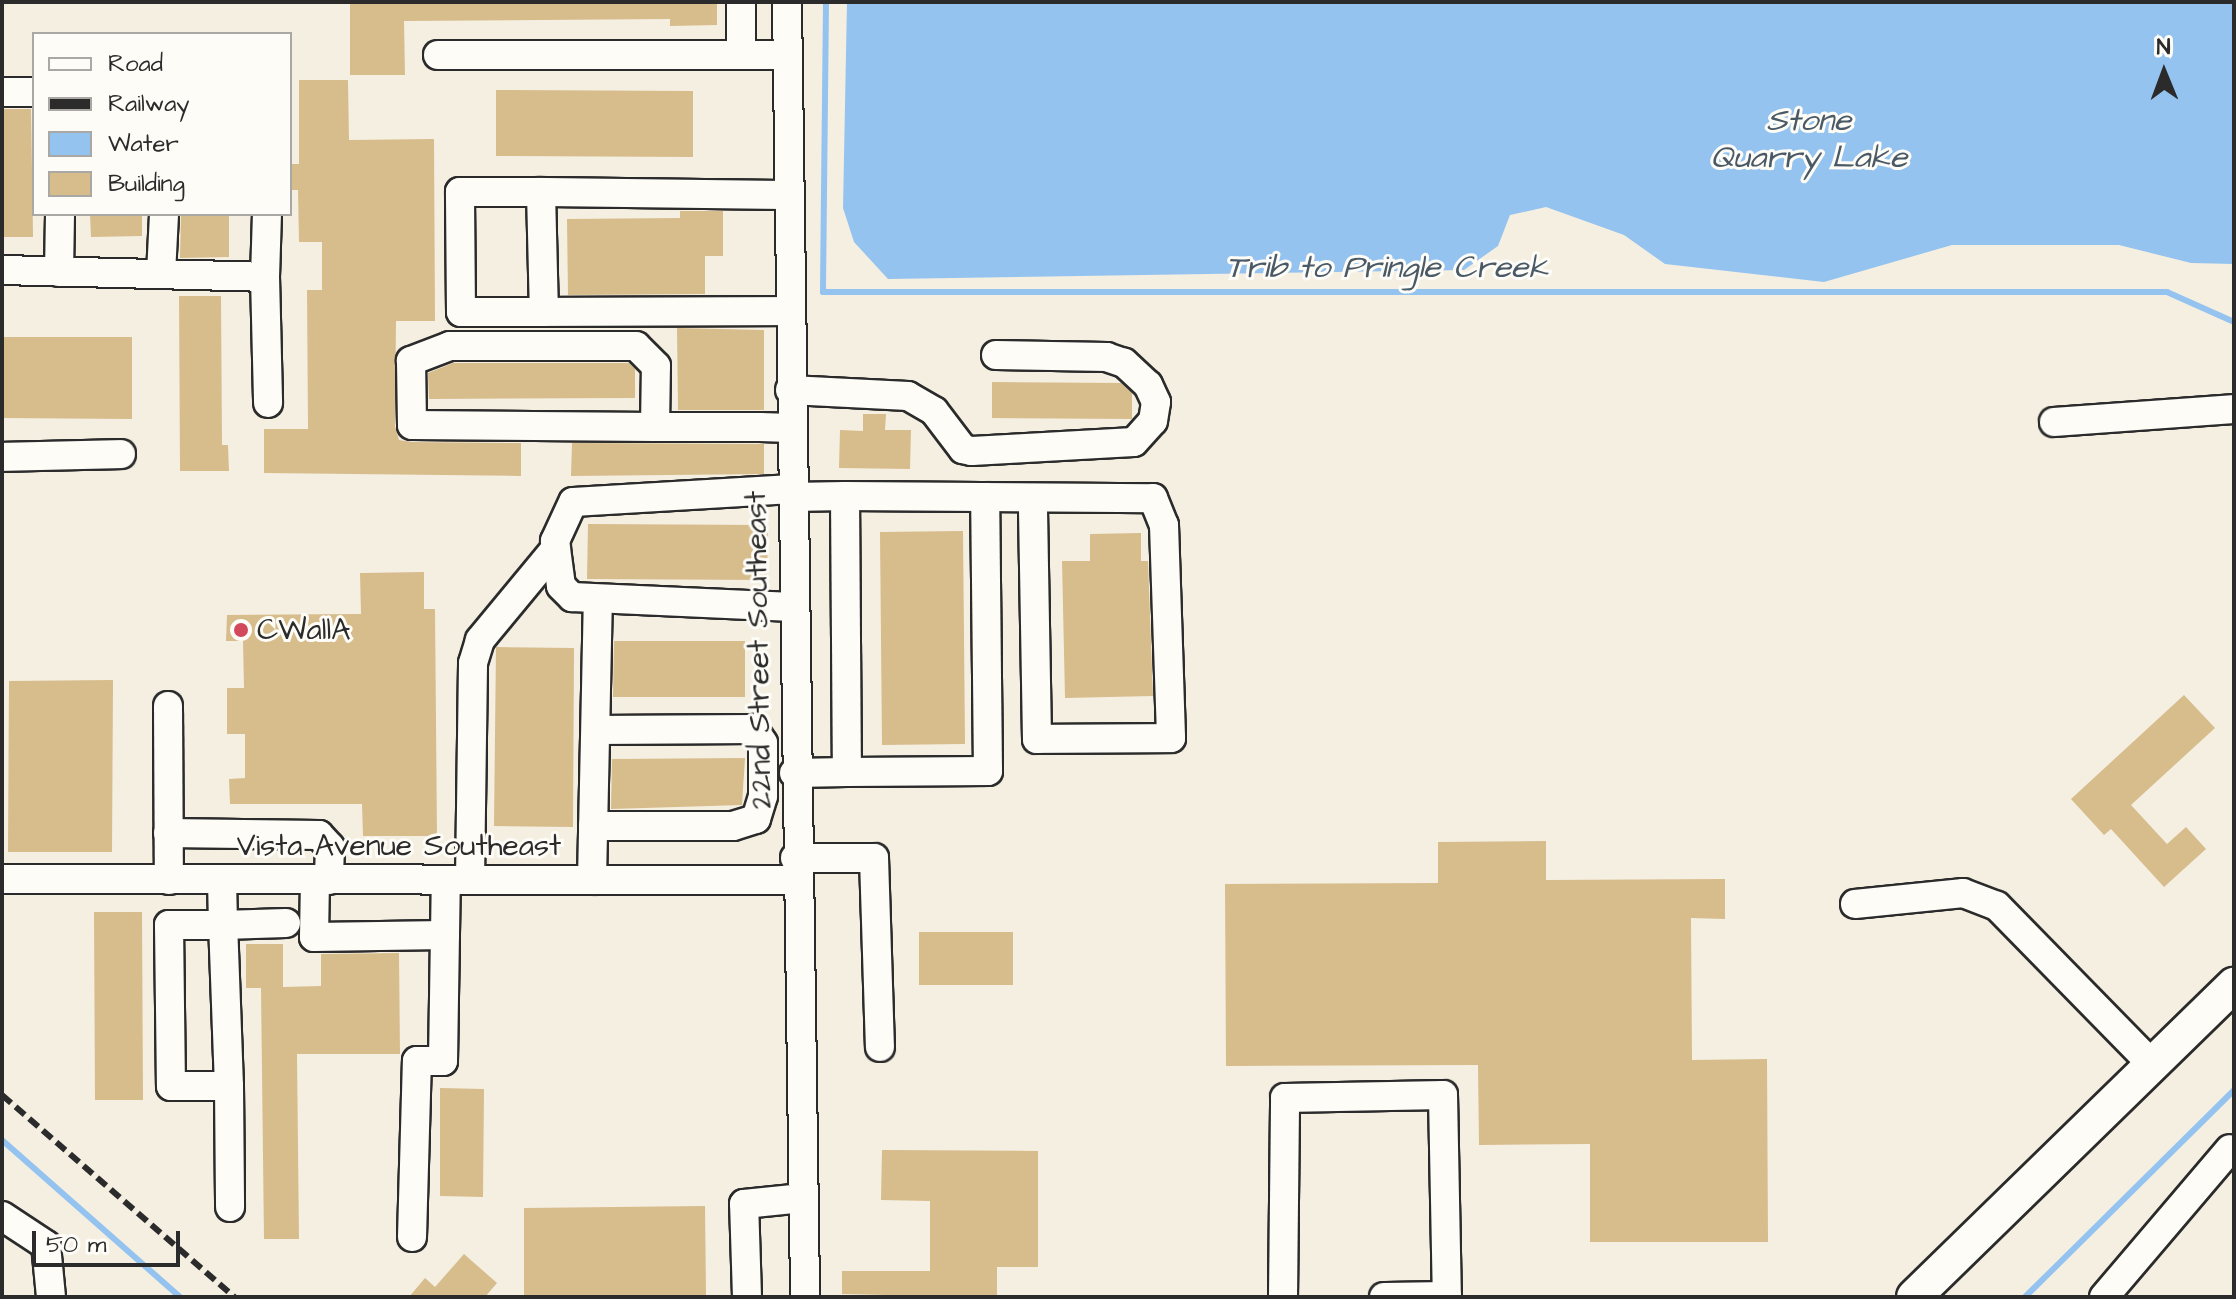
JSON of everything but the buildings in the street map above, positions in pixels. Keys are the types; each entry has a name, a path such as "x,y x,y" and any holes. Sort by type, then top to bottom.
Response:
{"main road":[{"path":"1914,1297 2234,985"}],"street":[{"path":"741,2 741,55"},
{"name":"22nd Street Southeast","path":"787,2 795,869 805,1297"},
{"path":"438,55 787,55"},
{"path":"2,92 32,92"},
{"path":"789,195 460,192 461,312 790,311"},
{"path":"541,192 544,312"},
{"path":"59,272 60,216"},
{"path":"161,274 164,216"},
{"path":"267,216 268,403"},
{"path":"2,270 265,277"},
{"path":"655,427 656,366 636,346 450,346 411,361 412,425 655,427 791,428"},
{"path":"790,390 908,396 934,411 963,449 972,451 1134,442 1153,421 1156,402 1148,385 1124,363 1107,357 996,355"},
{"path":"2054,422 2234,409"},
{"path":"2,457 121,454"},
{"path":"412,1237 417,1061 443,1061 445,935 458,880 473,663 480,640 556,548 573,502 792,493 1153,498 1164,525 1171,738 1037,739 1033,498"},
{"path":"845,496 847,772"},
{"path":"794,773 988,771 985,497"},
{"path":"556,548 561,586 572,597 793,607"},
{"path":"592,880 598,600"},
{"path":"168,706 169,880"},
{"path":"593,826 733,826 756,819 763,796 763,743 754,729 596,730"},
{"path":"168,833 319,835 330,847 314,937 445,935"},
{"name":"Vista Avenue Southeast","path":"2,879 592,880 795,869 874,858 880,1047"},
{"path":"222,880 230,1207"},
{"path":"1855,904 1963,893 1997,906 2151,1063"},
{"path":"229,1086 171,1086 169,925 286,923"},
{"path":"1283,1297 1285,1098 1443,1095 1447,1297 1384,1297"},
{"path":"2104,1297 2230,1149"},
{"path":"747,1297 744,1204 803,1198"},
{"path":"2,1216 46,1245 51,1297"}],"water":[{"name":"Stone Quarry Lake","path":"847,2 2234,2 2234,264 2191,263 2119,245 1952,245 1824,282 1665,264 1624,235 1546,207 1510,215 1498,246 1464,270 888,279 854,242 843,208"}],"waterway":[{"name":"Trib to Pringle Creek","path":"826,2 823,292 2167,292 2234,322"},
{"name":"Trib to Pringle Creek","path":"2025,1297 2234,1090"},
{"name":"Trib to Pringle Creek","path":"2,1140 180,1297"}],"railway":[{"path":"2,1095 234,1297"}],"place":[{"name":"CWallA","path":"241,630"}]}
